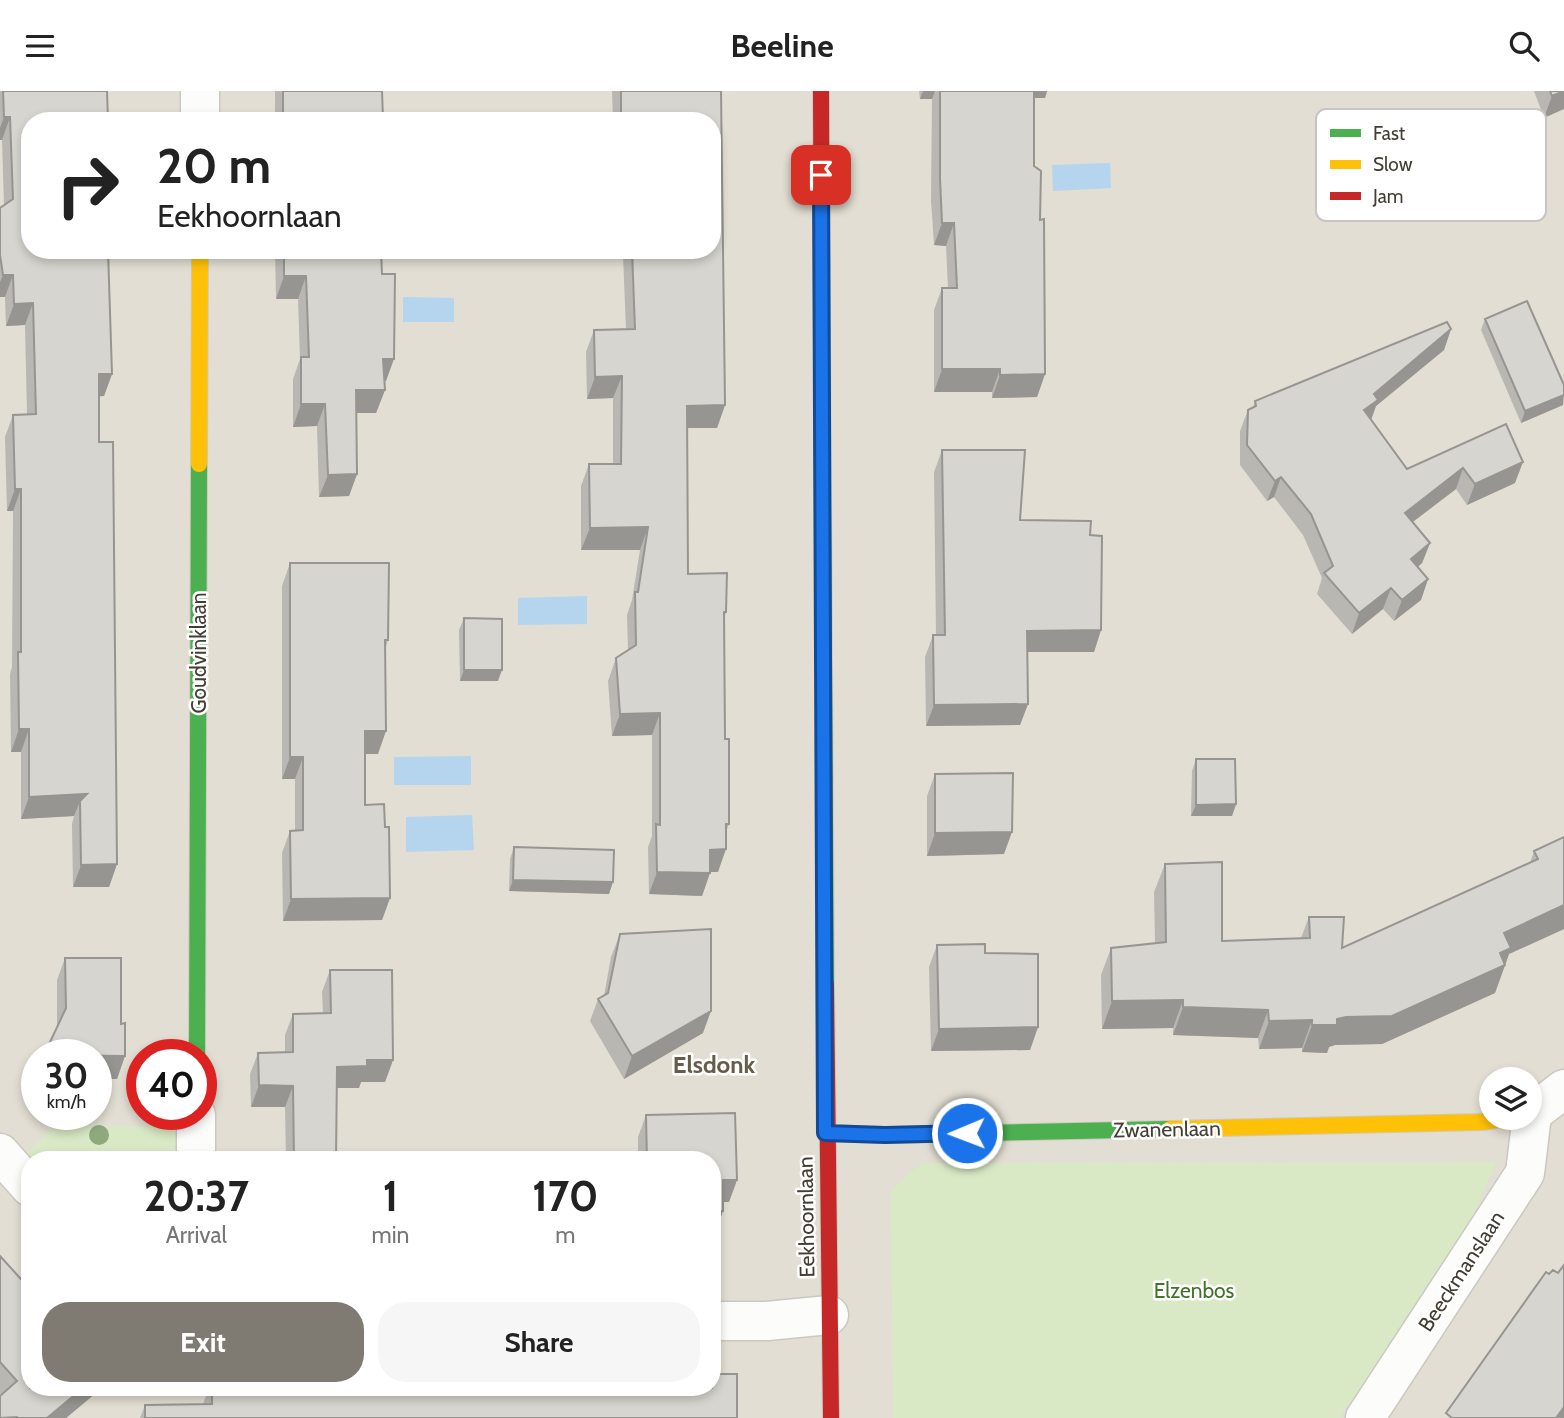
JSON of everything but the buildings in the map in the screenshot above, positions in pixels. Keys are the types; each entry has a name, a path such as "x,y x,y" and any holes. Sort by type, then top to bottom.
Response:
{"street":[{"path":"200,91 200,112"},
{"name":"Eekhoornlaan","path":"821,91 825,1133 831,1418"},
{"name":"Goudvinklaan","path":"197,1039 200,259"},
{"path":"1542,1103 1564,1089"},
{"name":"Zwanenlaan","path":"825,1133 885,1135 1479,1122"},
{"path":"196,1130 196,1151"},
{"name":"Beeckmanslaan","path":"1366,1418 1525,1173 1523,1130"},
{"path":"0,1153 21,1177"},
{"path":"721,1321 767,1321 829,1315"}],"shaded area":[{"path":"0,91 1564,91 1564,1418 0,1418"}],"green space":[{"path":"112,1126 126,1126 126,1130 180,1130 181,1151 29,1151 50,1130 112,1130"},
{"name":"Elzenbos","path":"1496,1162 1467,1230 1339,1418 893,1418 891,1190 922,1163"}],"water":[{"path":"1110,163 1111,188 1053,191 1052,165"},
{"path":"403,297 454,298 454,322 403,322"},
{"path":"587,596 587,624 518,625 518,598"},
{"path":"471,756 471,785 394,785 394,757"},
{"path":"472,815 474,850 406,852 406,817"}],"traffic: fast":[{"path":"822,339 826,984"},
{"path":"197,1039 199,464"},
{"path":"825,1133 885,1135 1170,1129"}],"traffic: slow":[{"path":"199,464 200,259"},
{"path":"1170,1129 1479,1122"}],"traffic: jam":[{"path":"821,91 822,339"},
{"path":"826,984 831,1418"}],"district":[{"name":"Elsdonk","path":"714,1064"}],"route":[{"path":"821,175 825,1133 967,1133"}]}
